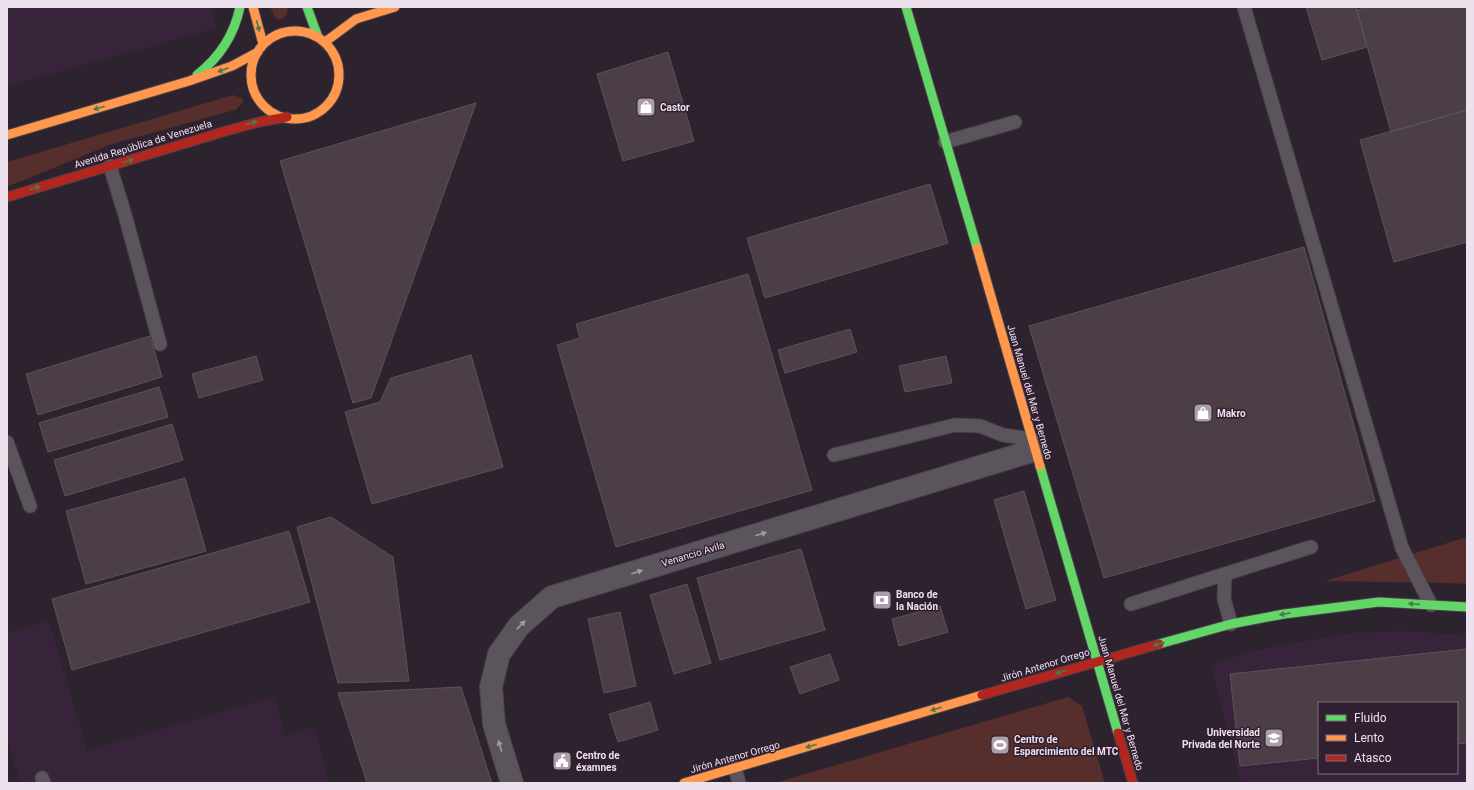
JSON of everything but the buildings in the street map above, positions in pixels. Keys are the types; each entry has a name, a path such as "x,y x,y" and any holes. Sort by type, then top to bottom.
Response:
{"street":[{"path":"189,82 204,70 222,51 234,31 240,7"},
{"path":"253,7 263,44"},
{"path":"307,7 322,39 332,50 336,59 339,68 337,89 333,98 320,110 304,117 287,117 270,110 257,96 251,79 253,60 263,44 273,37 295,31 307,33 322,39"},
{"path":"322,39 356,19 395,7"},
{"name":"Juan Manuel del Mar y Bernedo","path":"906,7 1133,783"},
{"path":"7,135 189,82 232,66 258,52"},
{"name":"Avenida República de Venezuela","path":"7,197 226,131 259,122 287,117"},
{"name":"Venancio Avila","path":"512,783 494,724 491,686 500,654 519,626 552,597 1033,445"},
{"name":"Jirón Antenor Orrego","path":"684,783 1098,661 1231,624 1284,614 1379,602 1467,607"}],"lane":[{"path":"1244,7 1402,548 1431,605"},
{"path":"945,142 1015,122"},
{"path":"110,166 160,344"},
{"path":"834,455 955,425 980,426 1033,445"},
{"path":"7,442 30,506"},
{"path":"1131,604 1310,547"},
{"path":"1225,574 1224,599 1231,624"},
{"path":"735,768 739,783"}],"shaded area":[{"path":"7,7 211,7 217,28 7,86"},
{"path":"270,7 288,7 287,15 280,20 276,19"},
{"path":"233,95 242,98 243,103 235,110 112,144 7,186 7,162"},
{"path":"1467,537 1467,584 1325,581"},
{"path":"49,621 87,750 274,697 285,736 314,727 330,783 16,783 20,782 7,738 7,633"},
{"name":"Universidad Privada del Norte","path":"1404,631 1467,635 1467,783 1241,783 1211,665 1253,651 1353,633"},
{"name":"Centro de Esparcimiento del MTC","path":"1068,697 1082,706 1105,783 775,783"}],"traffic: fast":[{"path":"197,75 213,61 225,45 234,27 240,7"},
{"path":"307,7 318,37"},
{"path":"906,7 977,248"},
{"path":"1040,466 1118,733"},
{"path":"1159,644 1231,624 1284,614 1379,602 1467,607"}],"traffic: slow":[{"path":"253,7 263,44"},
{"path":"325,42 356,19 395,7"},
{"path":"295,31 312,35 326,44 335,58 339,75 335,92 326,106 312,115 295,119 278,115 264,106 255,92 251,75 255,58 264,44 278,35 295,31"},
{"path":"7,135 189,81 232,66 258,52"},
{"path":"977,248 1040,466"},
{"path":"684,783 982,695"}],"traffic: jam":[{"path":"7,197 226,131 259,122 287,117"},
{"path":"982,695 1159,644"},
{"path":"1118,733 1133,783"}],"place":[{"name":"Castor","path":"646,107"},
{"name":"Makro","path":"1203,413"},
{"name":"Banco de la Nación","path":"882,600"},
{"name":"Universidad Privada del Norte","path":"1274,738"},
{"name":"Centro de Esparcimiento del MTC","path":"1000,745"},
{"name":"Centro de éxamnes","path":"562,761"}]}
